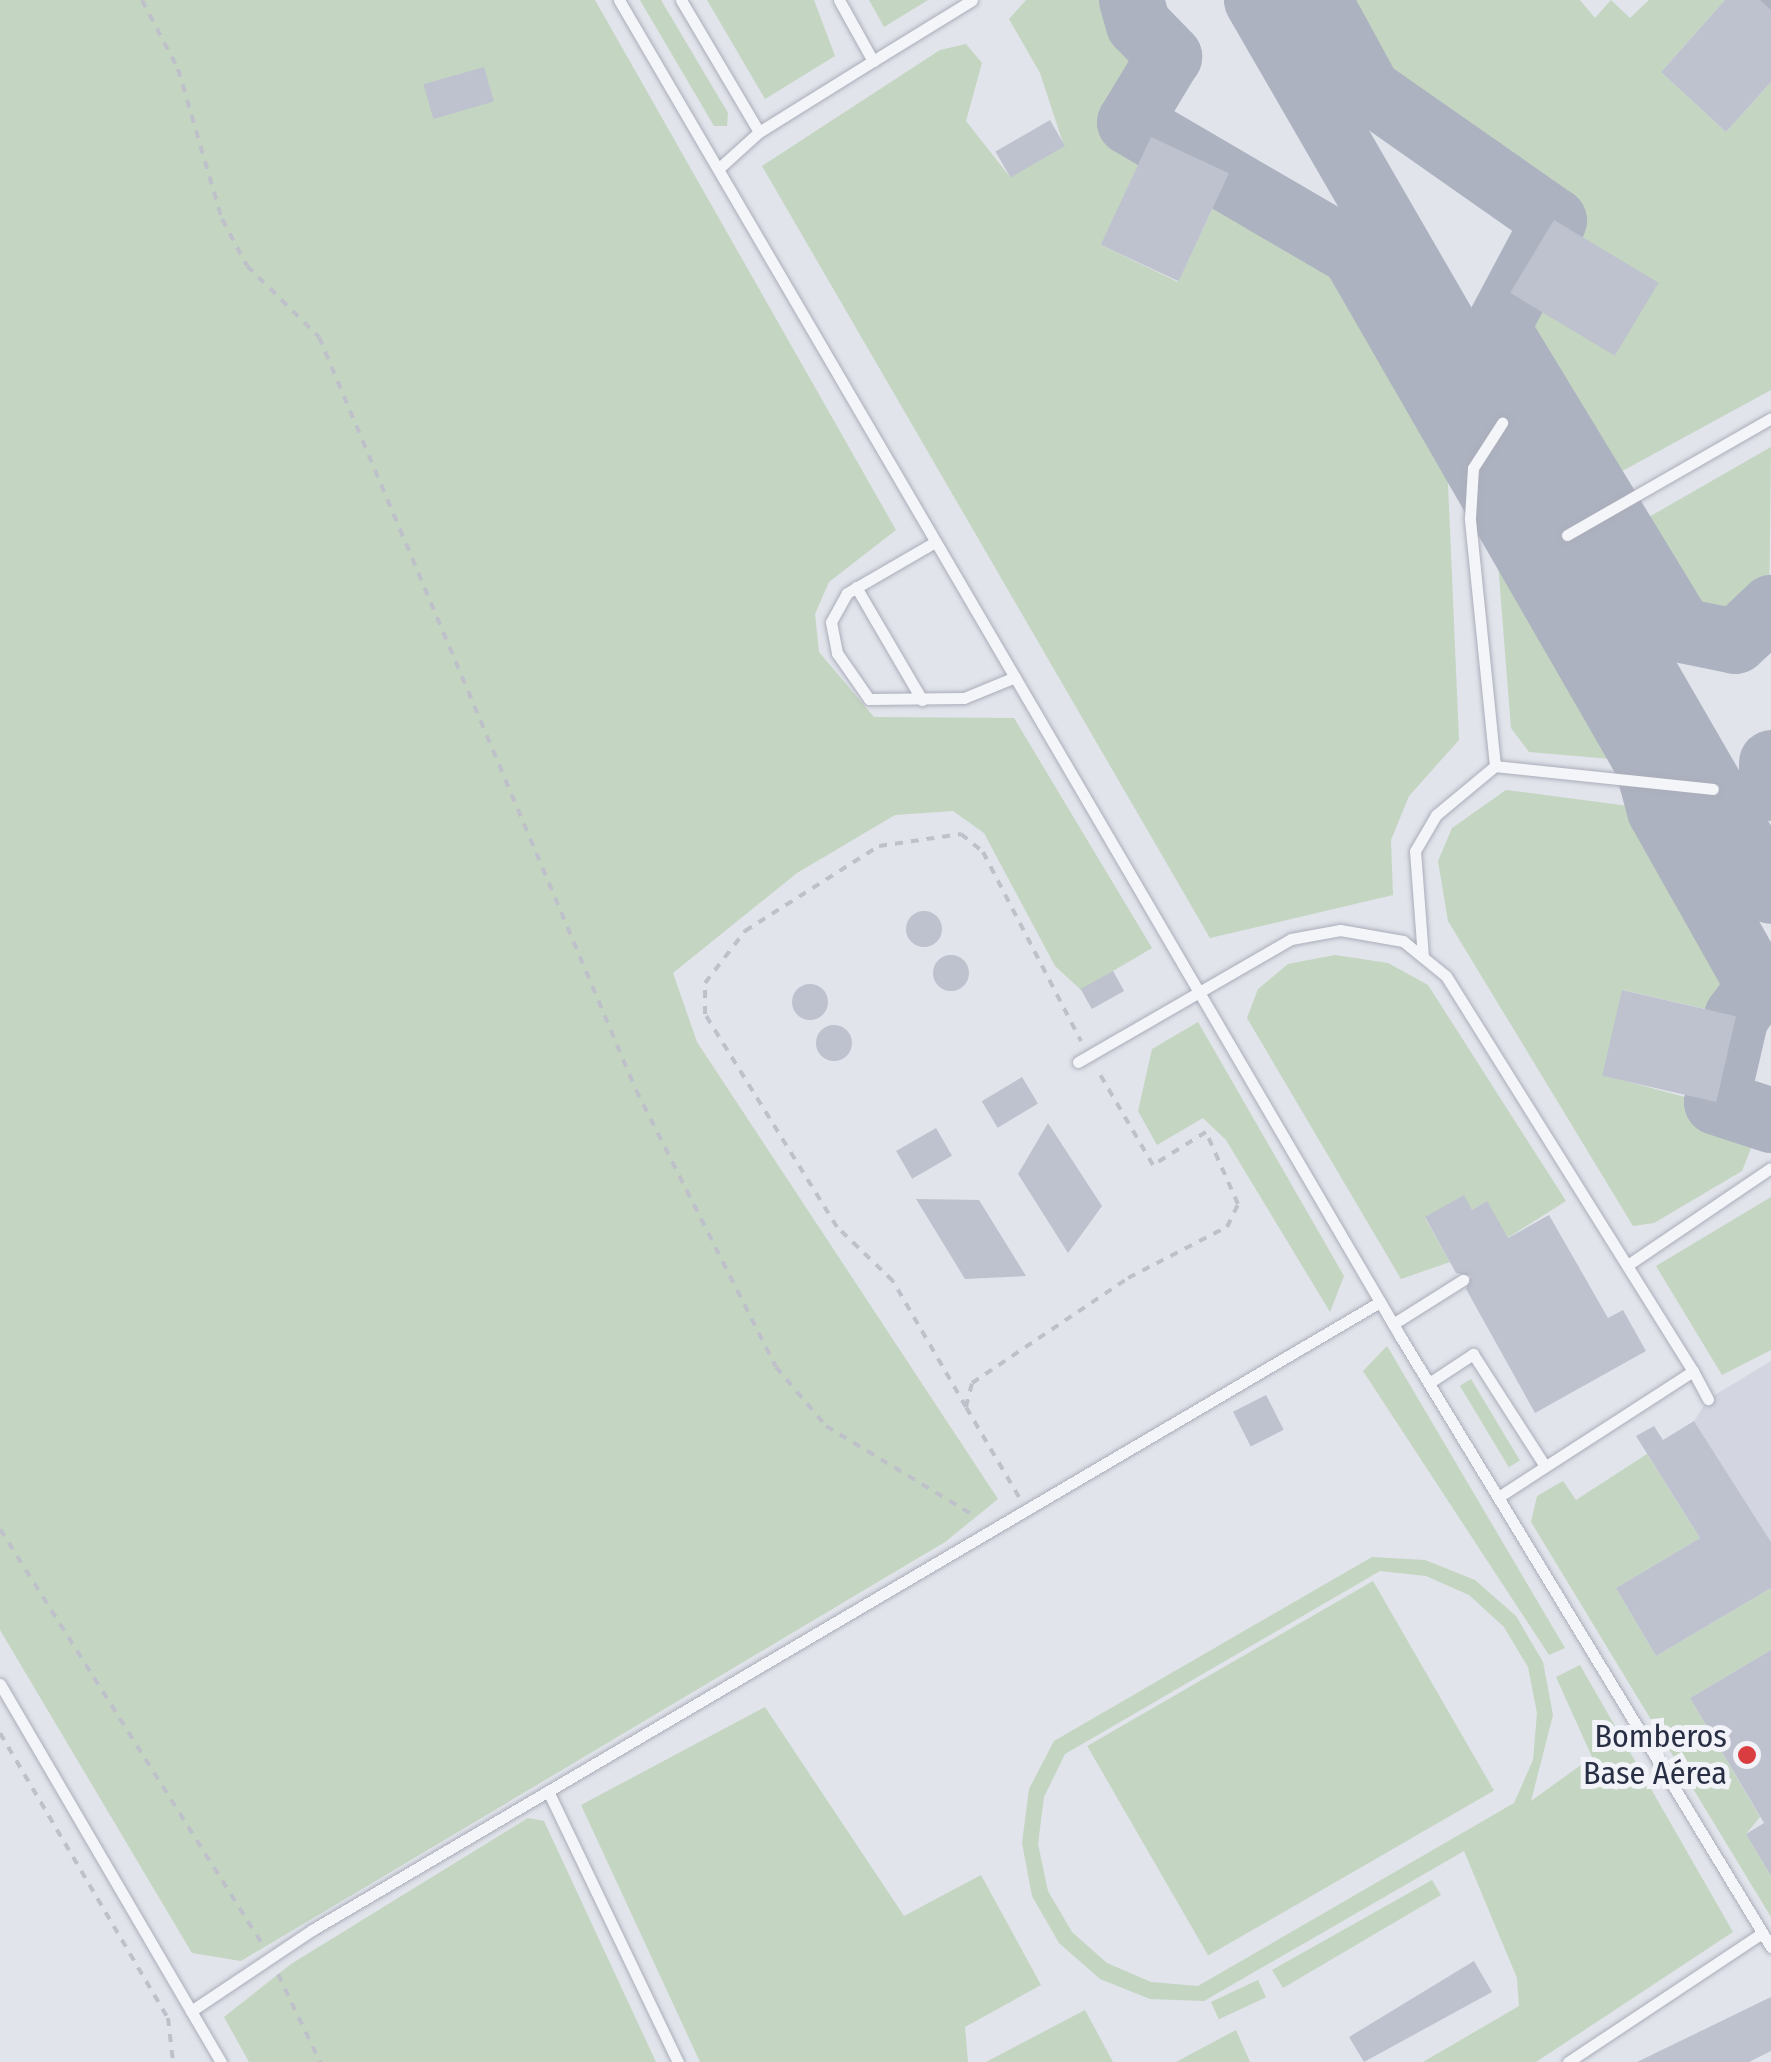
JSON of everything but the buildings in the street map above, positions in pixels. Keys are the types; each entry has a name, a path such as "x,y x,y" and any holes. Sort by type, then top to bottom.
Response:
{"lane":[{"path":"619,0 1393,1324 1771,1947"},
{"path":"681,0 759,132"},
{"path":"839,0 873,60"},
{"path":"718,169 759,132 972,0"},
{"path":"1568,535 1771,418"},
{"path":"1495,766 1470,518 1473,468 1502,423"},
{"path":"935,542 856,588 832,622 837,653 869,699 964,698 1015,677"},
{"path":"856,588 922,700"},
{"path":"1423,957 1415,851 1436,815 1495,766 1713,789"},
{"path":"1083,1059 1291,939 1340,930 1403,940 1488,1030 1708,1400"},
{"path":"1629,1264 1771,1168"},
{"path":"1393,1324 1463,1280"},
{"path":"191,2010 270,1957 548,1790 1380,1302"},
{"path":"1429,1383 1473,1354 1545,1466"},
{"path":"1498,1496 1693,1370"},
{"path":"0,1684 221,2062"},
{"path":"548,1790 678,2062"},
{"path":"1568,2062 1762,1932"}],"path":[{"path":"142,0 178,69 222,220 247,266 319,337 636,1090 776,1367 826,1426 918,1490 997,1527"},
{"path":"966,1407 972,1383 1128,1278 1227,1228 1238,1204 1206,1132 1153,1165 1083,1059 984,852 961,834 879,846 745,931 706,982 705,1014 837,1227 893,1281 966,1407 1027,1509"},
{"path":"0,1529 270,1957 320,2062"},
{"path":"0,1732 168,2018 173,2062"}],"shaded area":[{"path":"1771,1361 1771,1542 1694,1421 1708,1399"}],"green space":[{"path":"0,0 595,0 896,530 829,582 815,614 819,652 874,717 1014,718 1152,948 1081,990 1055,966 984,833 953,811 895,815 797,873 673,973 697,1042 998,1499 945,1542 241,1961 192,1953 0,1630"},
{"path":"640,0 661,0 728,113 727,126 714,126"},
{"path":"707,0 814,0 835,56 765,99"},
{"path":"869,0 928,0 884,27"},
{"path":"1026,0 1131,0 1138,24 1169,56 1129,121 1151,137 1101,245 1178,282 1229,174 1353,253 1445,414 1459,740 1409,796 1391,840 1393,895 1210,938 762,166 940,50 966,44 982,63 966,121 1010,177 1064,146 1040,73 1009,19"},
{"path":"1319,0 1580,0 1595,18 1611,0 1630,18 1649,0 1725,0 1661,72 1726,132 1771,82 1771,390 1593,487 1497,327 1511,293 1616,355 1554,220 1368,90"},
{"path":"1771,447 1769,616 1735,641 1705,641 1681,630 1621,533"},
{"path":"1493,499 1646,762 1529,752 1511,728"},
{"path":"1506,790 1659,810 1758,986 1736,1016 1623,990 1603,1075 1763,1118 1742,1171 1654,1223 1633,1226 1448,921 1438,861 1452,828"},
{"path":"1335,955 1388,963 1428,985 1566,1201 1498,1244 1487,1201 1472,1210 1463,1196 1425,1218 1450,1262 1401,1279 1247,1018 1258,989 1288,964"},
{"path":"1198,1022 1344,1276 1330,1312 1226,1140 1203,1118 1157,1145 1138,1111 1152,1049"},
{"path":"1771,1197 1771,1350 1722,1375 1656,1266"},
{"path":"1387,1346 1565,1648 1549,1655 1363,1371"},
{"path":"1471,1379 1520,1460 1509,1467 1460,1386"},
{"path":"1647,1454 1700,1538 1616,1588 1656,1656 1771,1588 1771,1650 1690,1698 1760,1817 1746,1834 1771,1876 1771,1917 1531,1522 1537,1496 1563,1481 1576,1500"},
{"path":"1372,1557 1425,1560 1475,1580 1516,1616 1543,1662 1553,1715 1531,1801 1592,1757 1556,1677 1580,1665 1733,1932 1536,2062 1423,2062 1519,2006 1517,1978 1464,1851 1204,2001 1150,1999 1100,1979 1059,1943 1032,1896 1022,1843 1029,1789 1054,1741","holes":["1380,1571 1426,1576 1469,1595 1504,1627 1528,1667 1537,1713 1533,1760 1514,1803 1198,1986 1151,1982 1107,1963 1072,1932 1048,1891 1038,1844 1044,1797 1065,1754"]},
{"path":"1373,1581 1494,1791 1208,1956 1087,1746"},
{"path":"765,1707 904,1916 981,1875 1041,1985 965,2027 968,2062 700,2062 581,1805"},
{"path":"528,1818 544,1821 656,2062 249,2062 224,2017 291,1964"},
{"path":"1432,1880 1441,1895 1283,1988 1272,1970"},
{"path":"1258,1980 1266,1997 1219,2019 1211,2002"},
{"path":"1085,2010 1113,2062 986,2062"},
{"path":"1236,2030 1250,2062 1176,2062"}],"taxiway":[{"path":"1131,0 1138,24 1169,56 1129,122 1353,253 1646,762 1659,810 1758,986 1736,1016 1716,1102 1771,1120"},
{"path":"1256,0 1771,891"},
{"path":"1319,0 1368,90 1554,220 1497,327 1681,630 1735,641 1771,607"},
{"path":"1760,0 1771,10"},
{"path":"1771,762 1771,788"}],"place":[{"name":"Bomberos Base Aérea","path":"1747,1755"}]}
